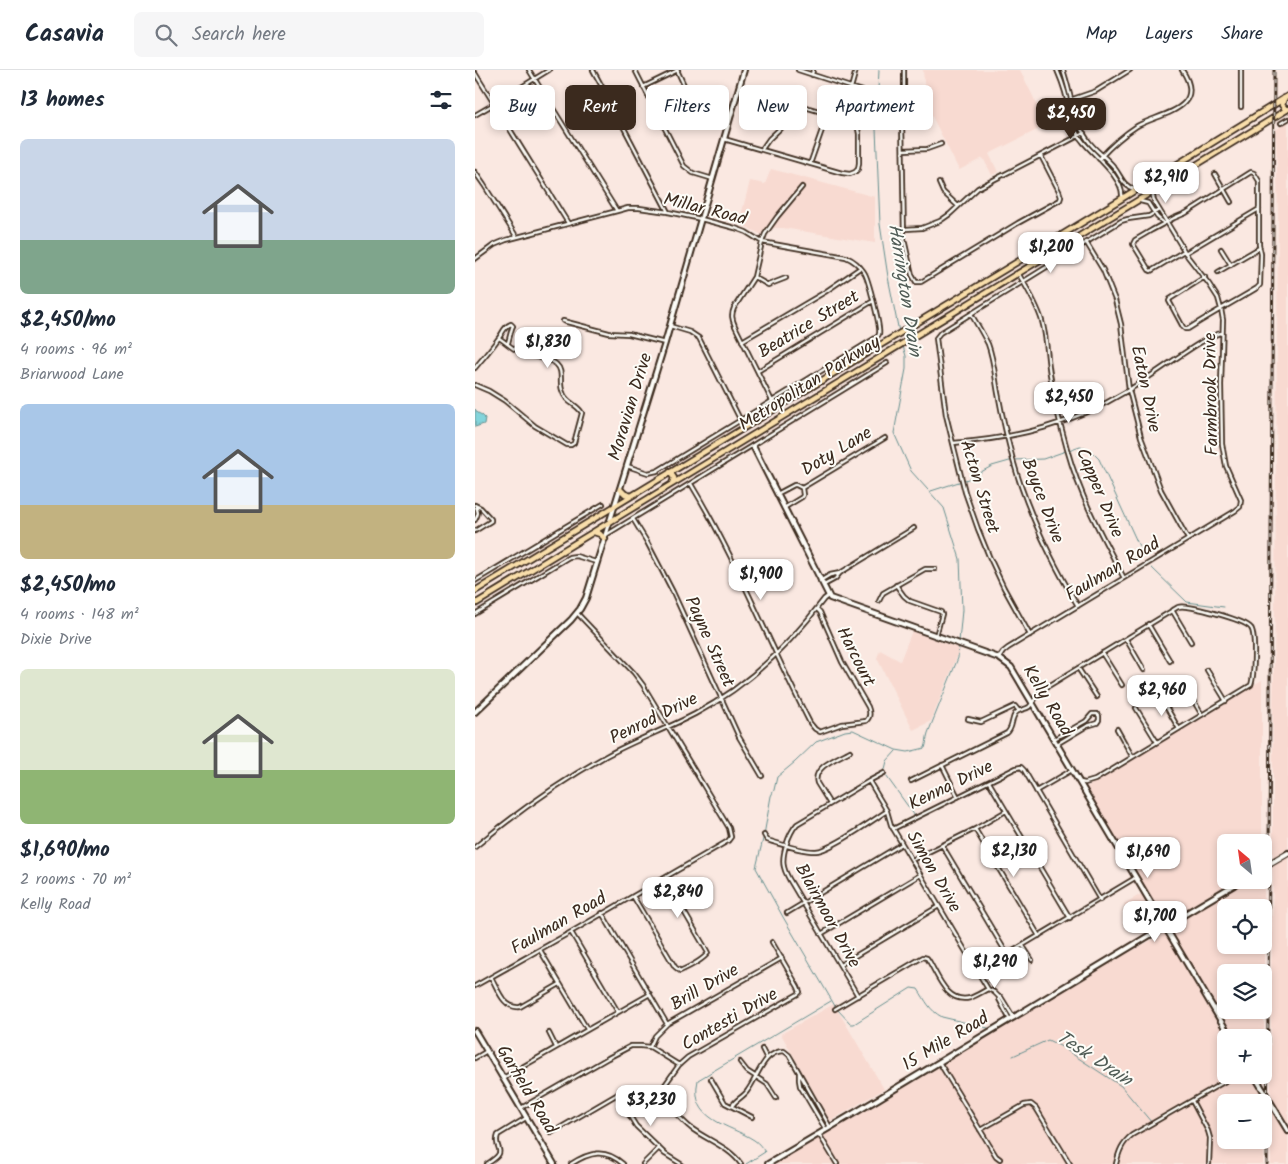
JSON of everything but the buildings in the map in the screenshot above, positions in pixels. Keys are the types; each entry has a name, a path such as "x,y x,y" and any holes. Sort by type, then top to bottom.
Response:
{"main road":[{"path":"1286,97 1282,105 1287,109"},
{"name":"Metropolitan Parkway","path":"475,591 1286,97"},
{"name":"Metropolitan Parkway","path":"475,604 1287,109"},
{"path":"1189,157 1192,162 1190,168"},
{"path":"975,288 973,294 977,298"},
{"path":"670,472 674,478 672,484"},
{"path":"620,489 623,494 631,496"},
{"path":"594,532 605,537"},
{"path":"553,544 551,550 555,556"}],"street":[{"path":"529,70 617,211"},
{"path":"525,85 549,70"},
{"path":"593,70 668,212"},
{"path":"635,70 646,93"},
{"path":"643,87 677,70 684,85"},
{"name":"Moravian Drive","path":"475,712 577,613 587,598 665,343 745,70"},
{"path":"798,70 842,85"},
{"path":"812,75 813,70"},
{"path":"852,85 856,70"},
{"path":"904,70 905,244 912,275 916,282 921,282 1018,223 1060,201 1059,191 1041,156"},
{"path":"1057,70 1071,119 1079,136 1111,172 1121,188 1121,199"},
{"path":"1063,70 1076,116 1084,134 1091,145 1103,155 1127,186 1135,190"},
{"path":"1067,100 1096,91 1130,70"},
{"path":"1099,159 1136,127 1180,108 1186,101 1190,87 1182,70"},
{"path":"1241,70 1241,107"},
{"path":"475,73 490,97"},
{"path":"1062,83 1067,81"},
{"path":"475,115 490,106"},
{"path":"762,149 769,139 799,108 817,111"},
{"path":"1281,123 1288,119"},
{"path":"510,130 568,223"},
{"path":"665,130 686,168 713,179"},
{"path":"810,164 822,130"},
{"path":"724,139 845,174 854,173 858,169 859,130"},
{"path":"905,229 922,228 946,218 973,191 982,185 1084,134"},
{"path":"903,150 927,149 941,144"},
{"path":"475,172 516,236"},
{"name":"Farmbrook Drive","path":"1205,277 1169,301 1185,329 1261,285 1259,181 1254,173 1251,172 1186,213 1133,242 1151,271 1259,209"},
{"path":"1215,174 1231,202"},
{"path":"939,183 942,191 958,206"},
{"path":"772,401 742,341 732,314 754,277 762,242 769,228 802,187"},
{"name":"Farmbrook Drive","path":"1152,191 1153,199 1166,223 1184,252 1205,277 1215,293 1221,309 1223,320 1222,444 1227,466 1241,498 1241,505"},
{"name":"Farmbrook Drive","path":"1137,200 1147,202 1159,219 1166,223"},
{"name":"Millar Road","path":"475,259 499,242 516,236 617,211 639,208 701,219 741,230 762,242 846,257 861,268"},
{"path":"971,314 1123,220 1147,216 1159,210"},
{"name":"Eaton Drive","path":"1086,242 1103,270 1115,300 1121,324 1129,390 1141,437 1159,484 1188,539"},
{"path":"1218,272 1259,248"},
{"path":"1221,249 1231,265"},
{"path":"627,466 648,473 657,471 874,340 879,334 879,326 867,278 861,268 825,292 742,341"},
{"name":"Capper Drive","path":"1018,273 1042,320 1046,336 1052,388 1071,464 1086,504 1124,578"},
{"path":"754,277 768,285 786,278"},
{"name":"Beatrice Street","path":"758,371 873,301"},
{"name":"Acton Street","path":"971,314 937,336 943,402 961,481 978,529 999,579 1030,635"},
{"name":"Boyce Drive","path":"971,314 991,355 1007,437 1018,478 1037,529 1078,606"},
{"path":"563,321 609,333 629,334 665,343"},
{"path":"475,368 499,338 505,327 511,324 513,328 508,344"},
{"path":"670,326 690,332 699,338 741,420"},
{"path":"953,443 1007,437 1060,424 1101,406 1191,349 1216,334 1222,333"},
{"path":"475,385 505,401 527,420 567,445 572,445 575,442 583,414 563,394 561,371 557,364 514,349 499,338"},
{"path":"605,537 887,363"},
{"name":"Doty Lane","path":"802,488 885,438"},
{"path":"753,446 828,596"},
{"path":"691,484 732,558 776,655"},
{"name":"Doty Lane","path":"777,494 794,485 802,488"},
{"name":"Doty Lane","path":"784,508 803,495 802,488"},
{"path":"475,581 603,504"},
{"path":"475,505 478,516 475,520"},
{"path":"475,505 481,508 491,519 491,521 475,531"},
{"name":"Faulman Road","path":"999,658 1008,648 1238,509 1241,505"},
{"name":"Payne Street","path":"633,518 673,592 721,699 739,736 762,776"},
{"path":"823,586 835,579 840,573 914,528"},
{"path":"475,614 569,557 576,556 597,563"},
{"path":"879,601 883,593 925,569 935,569"},
{"path":"820,580 840,573"},
{"path":"896,586 910,601 941,612 936,636"},
{"name":"Penrod Drive","path":"475,847 523,809 581,771 721,699 776,655 801,629 828,596"},
{"name":"Kelly Road","path":"828,596 834,601 999,658 1011,667 1226,1029"},
{"path":"911,781 1009,731 1014,716 1019,711 1029,707 1037,694 1042,690 1180,606 1209,612 1249,626 1252,630 1254,657 1251,685 1095,780 1085,783 1079,782"},
{"name":"Harcourt","path":"776,655 810,723 817,731 867,720 869,716 868,707 849,676 817,609"},
{"path":"1173,610 1191,642"},
{"path":"577,613 639,680 669,726"},
{"path":"1148,624 1170,661"},
{"path":"1126,638 1144,670"},
{"path":"1102,654 1121,686"},
{"path":"1078,668 1097,697"},
{"path":"1207,670 1225,701"},
{"path":"1183,683 1202,715"},
{"path":"1161,696 1179,729"},
{"path":"968,718 981,722 1015,706 1019,711"},
{"path":"1136,708 1157,742"},
{"path":"1053,739 1086,721 1092,714 1099,716 1097,723 1087,726 1057,744"},
{"name":"Faulman Road","path":"475,986 664,878 731,837 729,828 669,726"},
{"path":"1117,729 1132,756"},
{"path":"830,804 817,783 817,773 823,766 849,751"},
{"path":"942,765 958,797"},
{"name":"Kenna Drive","path":"893,829 1016,768 1021,767 1024,770 1036,792"},
{"path":"1072,770 1036,792 1100,900"},
{"path":"786,845 791,832 797,824 884,773"},
{"name":"Simon Drive","path":"869,781 887,812 893,829 977,972 988,989 999,997 1012,1019"},
{"path":"989,782 1070,918"},
{"path":"912,860 975,829 1006,811"},
{"path":"764,835 767,840 811,851 823,849 887,812"},
{"path":"975,829 1039,936"},
{"path":"787,913 902,844"},
{"name":"Blairmoor Drive","path":"786,845 783,858 784,869 802,904 858,996"},
{"path":"942,845 1007,954"},
{"path":"1273,862 1288,853"},
{"path":"821,934 920,875"},
{"path":"633,896 678,970 682,970 705,957 708,953 664,878"},
{"path":"977,972 1136,878"},
{"name":"15 Mile Road","path":"768,1164 1227,889"},
{"path":"840,965 939,906"},
{"path":"602,913 667,1024"},
{"path":"571,932 618,1012"},
{"path":"772,942 782,958"},
{"path":"1023,946 1032,960"},
{"path":"540,950 587,1029"},
{"path":"835,1009 923,957 927,958 947,991 955,998 968,999 988,989"},
{"name":"Contesti Drive","path":"657,1096 679,1066 693,1054 800,992 782,958"},
{"name":"Brill Drive","path":"650,1048 655,1036 667,1024 782,958"},
{"path":"491,977 506,1003 517,1008 560,984"},
{"path":"503,1078 650,994"},
{"name":"Garfield Road","path":"475,1031 554,1164"},
{"path":"549,1033 556,1047"},
{"path":"521,1108 627,1048 635,1046 650,1048 679,1066"},
{"path":"762,1049 767,1059"},
{"path":"475,1058 487,1051"},
{"path":"732,1106 735,1101 747,1092 762,1064 776,1052 784,1051 789,1055 799,1072 799,1084 828,1129"},
{"path":"741,1062 747,1071 767,1084 776,1098"},
{"path":"939,1062 996,1156 1000,1159"},
{"path":"711,1079 725,1103 752,1117"},
{"path":"1116,1164 1119,1150 1128,1138 1221,1084"},
{"path":"1259,1084 1288,1132"},
{"path":"551,1133 623,1091 634,1089 647,1091 657,1096 690,1127 733,1155 741,1164"},
{"path":"617,1094 633,1122 665,1154 681,1164"},
{"path":"1192,1101 1208,1132 1209,1164"},
{"path":"980,1130 1024,1105 1031,1104 1036,1108 1070,1164"},
{"path":"487,1164 499,1154 496,1140 498,1135 527,1118"},
{"path":"819,1134 837,1164"},
{"path":"643,1164 659,1148"},
{"path":"571,1164 586,1156 599,1153 614,1157 623,1164"}],"shaded area":[{"path":"923,70 1020,70 1047,125 989,154 998,172 992,175 983,158 959,170 933,118 933,85 924,85"},
{"path":"1288,121 1288,848 1273,857 1278,218 1276,130"},
{"path":"771,169 875,197 875,243 783,228 772,228 762,235 739,223 750,181 765,184"},
{"path":"912,631 960,649 931,721 913,730 877,658 880,650 900,661"},
{"path":"1262,680 1262,834 1217,834 1217,889 1220,889 1168,920 1163,918 1154,904 1131,917 1124,904 1146,891 1085,788"},
{"path":"1288,857 1288,1164 1271,1164 1273,865"},
{"path":"1233,889 1264,889 1264,899 1217,899 1217,954 1264,954 1264,964 1217,964 1217,1019 1264,1019 1264,1029 1217,1029 1217,1084 1264,1084 1264,1094 1217,1094 1217,1149 1263,1149 1263,1164 774,1164 1119,958 1170,930 1172,926"},
{"path":"834,1004 884,1089 830,1121 781,1034"}],"water":[{"path":"475,409 485,418 484,424 475,427"}],"waterway":[{"name":"Harrington Drain","path":"879,70 876,129 880,224 899,332"},
{"name":"Harrington Drain","path":"903,346 906,356 906,369 894,433 911,471 944,508 960,559 962,610 959,642"},
{"path":"931,491 968,479 992,466 1013,460 1043,459 1080,446 1088,448 1099,459 1144,557"},
{"path":"1152,568 1187,602 1224,607"},
{"name":"Harrington Drain","path":"835,1006 756,868 771,796 777,777 816,742 845,731 853,730 896,750 908,752 925,748 928,733 958,658 959,646"},
{"path":"896,751 887,761 884,773 915,816"},
{"name":"Tesk Drain","path":"838,1010 851,1024 854,1024 911,988 918,989 931,1008 942,1017 988,1028"},
{"name":"Harrington Drain","path":"746,1164 765,1152 754,1140 723,1125 705,1113 699,1104 697,1094 698,1080 831,1001"},
{"name":"Tesk Drain","path":"1013,1056 1048,1040 1121,1086 1152,1123"}],"railway":[{"path":"1267,1164 1274,70"}]}
